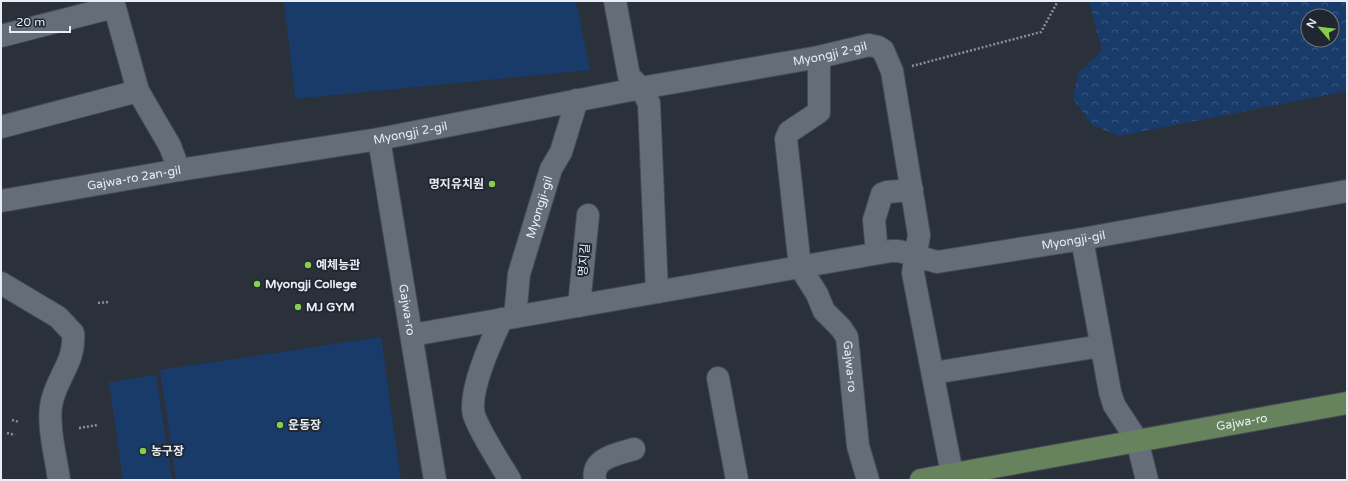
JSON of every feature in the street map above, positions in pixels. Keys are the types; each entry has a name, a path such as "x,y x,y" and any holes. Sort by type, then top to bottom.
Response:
{"main road":[{"name":"Gajwa-ro","path":"921,480 1347,403"}],"street":[{"path":"615,1 629,76 641,88 649,103 657,292"},
{"name":"Gajwa-ro 2an-gil","path":"1,36 114,4 138,91 170,146 179,170 1,201"},
{"name":"Myongji 2-gil","path":"179,170 379,139 641,88 819,57 869,45 875,46 885,52 892,71 919,235 917,256"},
{"path":"800,267 786,139 789,132 819,112 819,57"},
{"path":"1,127 138,91"},
{"name":"Myongji-gil","path":"508,318 519,274 552,169 561,152 577,100"},
{"name":"Gajwa-ro","path":"379,139 436,480"},
{"path":"877,253 874,220 882,194 887,192 912,190"},
{"name":"Myongji-gil","path":"412,335 877,253 895,251 937,262 1082,239 1347,191"},
{"name":"명지길","path":"579,306 588,214"},
{"path":"1082,239 1110,392 1114,405 1137,440 1146,480"},
{"path":"917,256 913,273 952,474"},
{"name":"Gajwa-ro","path":"800,267 817,294 824,312 848,337 858,446 868,480"},
{"path":"1,283 58,317 73,333 73,351 51,405 51,421 59,480"},
{"path":"508,318 488,347 476,388 473,408 477,421 510,480"},
{"path":"932,373 1101,346"},
{"path":"718,378 737,480"},
{"path":"595,480 596,470 602,460 634,449"}],"path":[{"path":"892,71 1041,32 1058,1"},
{"path":"98,303 108,302"},
{"path":"12,420 19,422"},
{"path":"80,428 98,425"},
{"path":"7,433 15,435"}],"green space":[{"path":"284,1 576,1 590,70 295,99"},
{"path":"1089,1 1347,1 1347,91 1119,136 1092,125 1073,99 1078,73 1102,51"},
{"name":"운동장","path":"381,337 401,480 176,480 160,370"},
{"name":"농구장","path":"156,375 172,479 123,480 109,382"}],"place":[{"name":"명지유치원","path":"492,184"},
{"name":"예체능관","path":"308,265"},
{"name":"Myongji College","path":"257,284"},
{"name":"MJ GYM","path":"298,307"},
{"name":"운동장","path":"280,425"},
{"name":"농구장","path":"143,451"}]}
